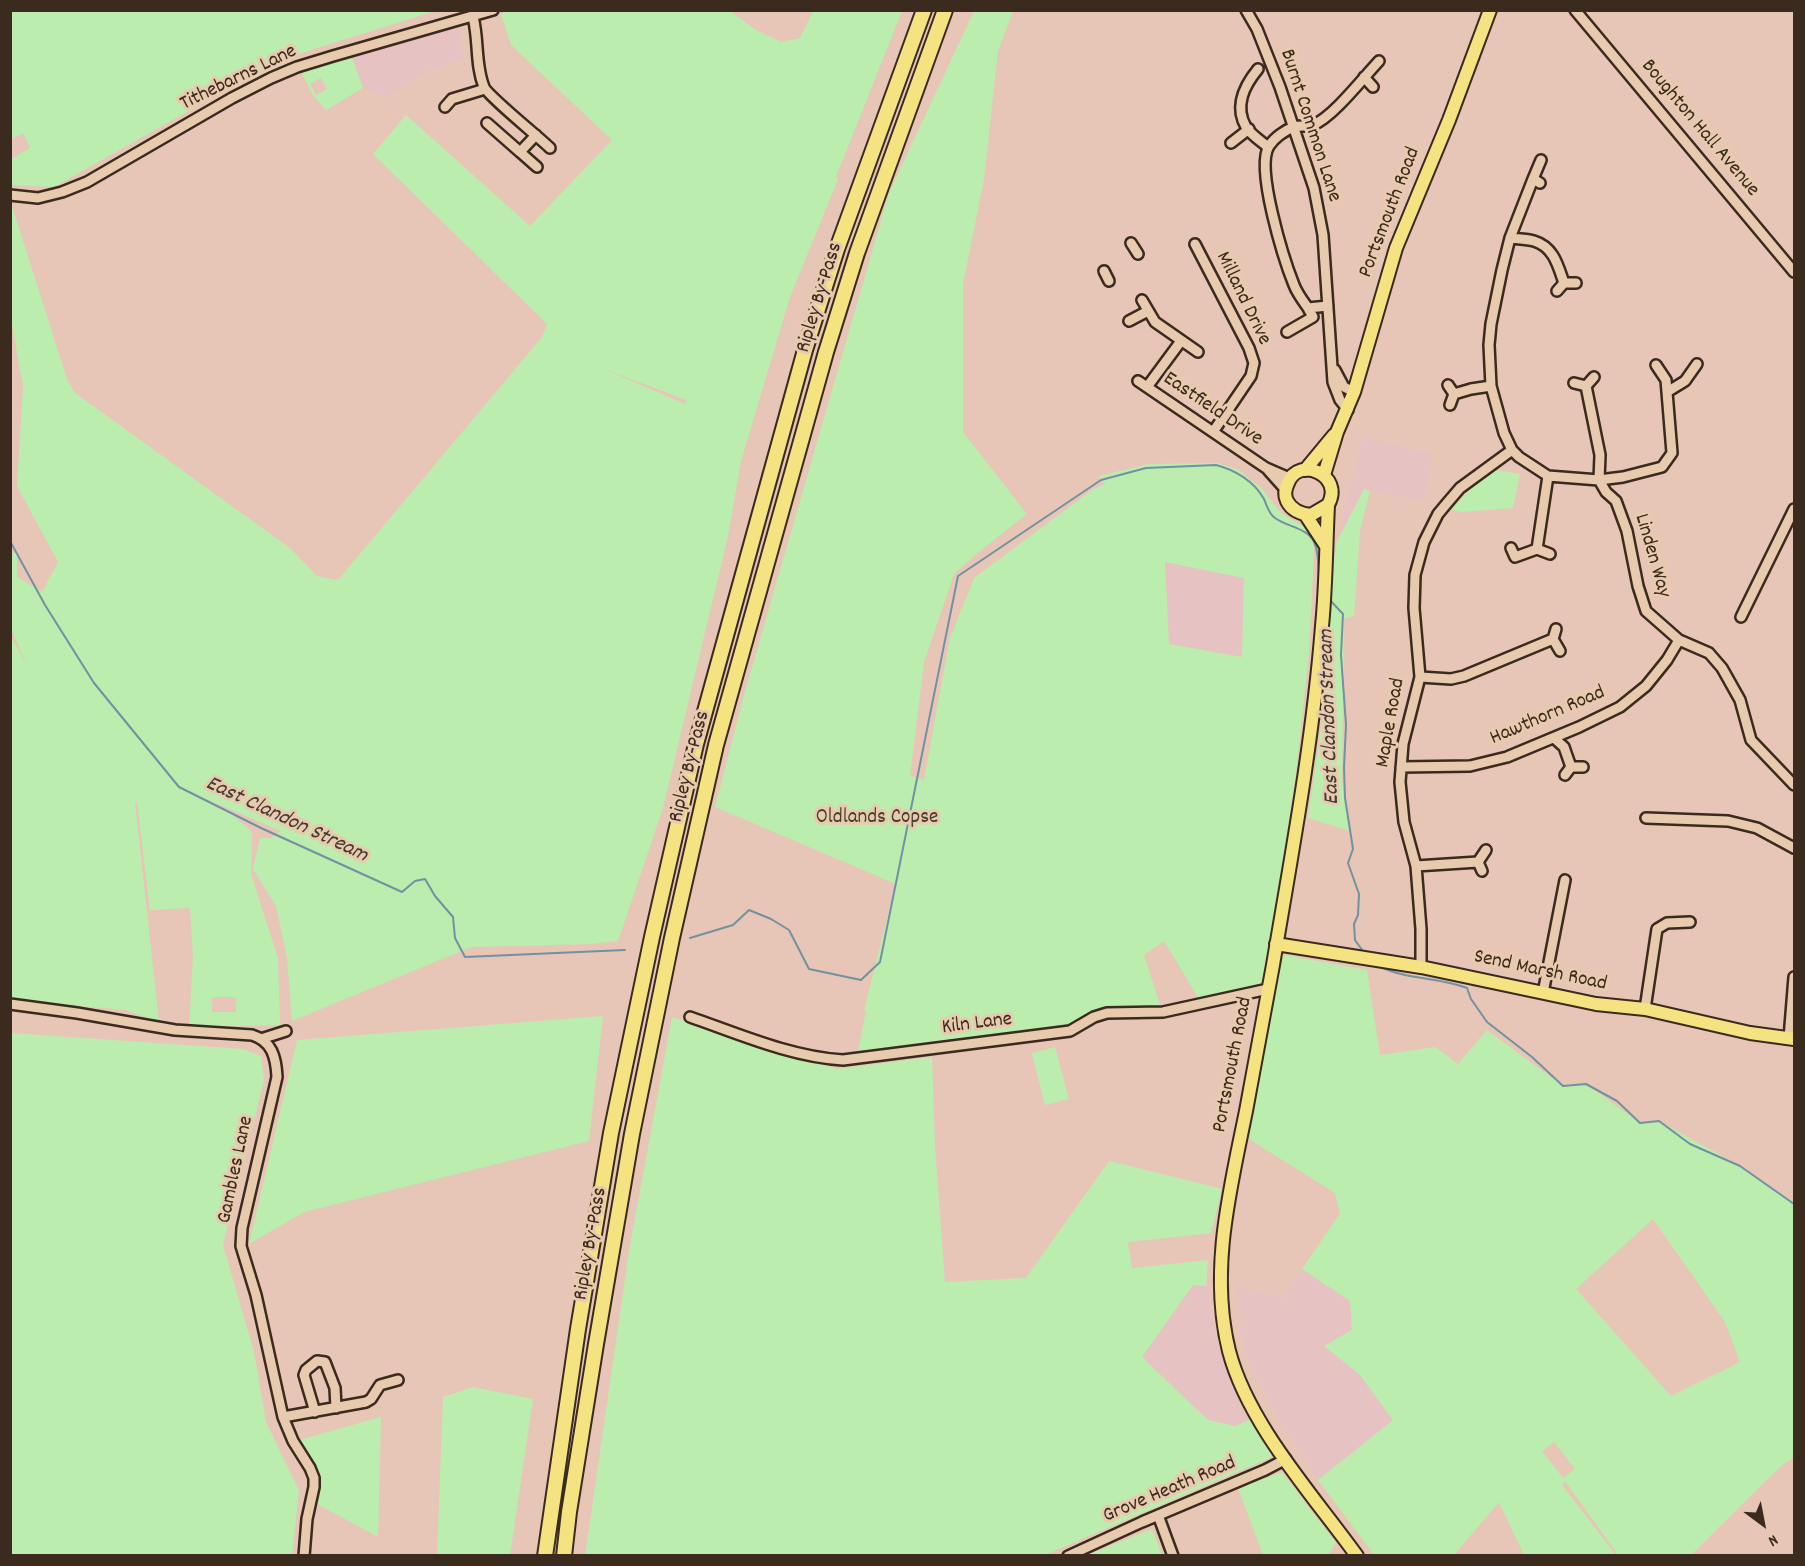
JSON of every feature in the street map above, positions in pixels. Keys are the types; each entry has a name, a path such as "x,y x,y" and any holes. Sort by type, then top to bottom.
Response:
{"highway":[{"name":"Ripley By-Pass","path":"544,1556 578,1329 611,1133 696,744 805,350 837,249 924,10"},
{"name":"Ripley By-Pass","path":"564,1556 596,1344 632,1134 716,745 822,363 856,253 945,10"}],"main road":[{"name":"Portsmouth Road","path":"1357,1556 1286,1459 1263,1425 1241,1385 1230,1354 1224,1326 1221,1292 1225,1226 1276,944 1310,736 1324,601 1328,505 1331,492 1324,476 1337,432 1354,392 1396,248 1453,110 1490,10"},
{"name":"Portsmouth Road","path":"1287,484 1305,470 1337,432"},
{"path":"1305,470 1312,469 1324,476"},
{"path":"1287,484 1286,498 1295,510 1305,514 1317,512 1328,505"},
{"path":"1305,514 1327,547"},
{"name":"Send Marsh Road","path":"1276,944 1420,967 1611,1007 1645,1009 1750,1033 1792,1039"}],"street":[{"name":"Tithebarns Lane","path":"10,195 38,198 87,182 232,98 297,67 493,10"},
{"name":"Burnt Common Lane","path":"1246,10 1257,29 1314,188 1319,212 1332,372 1335,390 1348,410"},
{"name":"Boughton Hall Avenue","path":"1575,10 1794,272"},
{"path":"473,17 477,34 479,65 485,89 550,148"},
{"path":"1287,332 1313,317 1295,287 1285,261 1265,179 1265,158 1268,147 1280,135 1294,127 1311,126 1327,116 1378,61"},
{"path":"1258,69 1243,89 1240,102 1249,129 1268,147"},
{"path":"1364,77 1373,87"},
{"path":"445,107 452,99 485,89"},
{"path":"487,123 537,167"},
{"path":"1231,142 1249,129"},
{"path":"520,152 536,135"},
{"path":"1541,160 1536,181 1510,238 1491,324 1489,365 1491,387 1504,433 1512,450 1548,476 1599,480 1662,468 1672,453 1666,380 1656,365"},
{"path":"1510,238 1534,241 1545,247 1555,256 1564,283"},
{"path":"1131,243 1137,254"},
{"name":"Milland Drive","path":"1195,244 1249,348 1254,363 1251,376 1213,432"},
{"path":"1104,271 1109,280"},
{"path":"1557,291 1564,283 1576,283"},
{"path":"1142,300 1155,322 1198,352"},
{"path":"1308,309 1328,306"},
{"path":"1130,321 1148,311"},
{"path":"1147,387 1181,341"},
{"path":"1667,392 1685,381 1697,364"},
{"name":"Burnt Common Lane","path":"1333,365 1344,387 1354,392"},
{"path":"1586,386 1594,377"},
{"name":"Eastfield Drive","path":"1138,381 1287,484"},
{"path":"1574,383 1586,386"},
{"path":"1448,385 1454,394"},
{"path":"1586,386 1600,455 1599,480"},
{"path":"1449,405 1454,394 1491,387"},
{"name":"Maple Road","path":"1420,967 1421,929 1416,866 1404,822 1400,782 1403,744 1420,677 1414,592 1418,560 1438,514 1460,488 1512,450"},
{"path":"1537,549 1548,476"},
{"name":"Linden Way","path":"1599,480 1606,492 1616,501 1627,531 1638,586 1646,611 1679,640 1709,653 1722,668 1740,700 1752,740 1794,785"},
{"path":"1741,617 1794,509"},
{"path":"1511,548 1515,557 1537,549 1550,554"},
{"path":"1556,629 1553,639 1560,651"},
{"path":"1420,677 1451,679 1464,676 1553,639"},
{"name":"Hawthorn Road","path":"1401,766 1470,766 1507,757 1554,738 1620,707 1646,686 1667,660 1679,640"},
{"path":"1554,738 1564,747 1568,771 1583,767"},
{"path":"1646,818 1728,821 1757,828 1794,848"},
{"path":"1416,866 1480,866 1486,850"},
{"path":"1543,993 1565,880"},
{"path":"1645,1009 1657,929 1666,923 1690,922"},
{"path":"1792,1039 1794,977"},
{"name":"Kiln Lane","path":"690,1017 776,1046 826,1059 843,1060 1070,1031 1087,1020 1107,1013 1163,1012 1268,989"},
{"path":"10,1004 87,1014 175,1030 252,1035 264,1038 286,1031"},
{"name":"Gambles Lane","path":"264,1038 276,1058 278,1077 242,1228 241,1246 256,1295 283,1417 293,1441 314,1478 315,1486 307,1519 304,1556"},
{"path":"315,1412 304,1375 316,1361 325,1362 335,1388 336,1407"},
{"path":"283,1417 366,1402 371,1399 380,1385 398,1380"},
{"name":"Grove Heath Road","path":"1068,1556 1286,1459"},
{"path":"1158,1515 1173,1556"}],"shaded area":[{"path":"457,26 465,59 425,72 387,98 363,88 351,55"},
{"path":"1363,436 1433,455 1424,501 1364,489 1337,541"},
{"path":"1164,561 1244,578 1242,657 1168,644"},
{"path":"1302,1269 1350,1301 1352,1330 1324,1346 1359,1374 1394,1420 1318,1480 1284,1428 1249,1363 1243,1338 1236,1284 1282,1298"},
{"path":"1193,1285 1206,1286 1216,1339 1251,1419 1235,1426 1205,1420 1142,1357"}],"green space":[{"path":"11,10 435,11 279,60 54,187 11,185 11,159 30,148 23,133 11,139"},
{"path":"508,10 730,11 756,30 781,42 800,38 813,11 902,11 790,297 741,461 728,536 663,808 618,941 590,944 471,947 292,1021 287,958 276,906 253,869 260,838 272,838 281,831 197,795 227,810 252,832 251,874 278,958 280,1025 189,1027 193,958 190,908 150,910 137,802 135,803 159,1022 126,1010 11,1000 10,689 14,688 11,688 10,635 27,665 11,629 11,555 17,550 17,577 42,592 58,562 17,486 23,386 11,319 11,203 67,379 75,393 290,548 317,576 338,580 542,337 547,324 373,154 406,115 530,226 612,140 511,45 501,14","holes":["602,368 686,400 686,403 685,404","212,997 236,997 236,1012 212,1012"]},
{"name":"Oldlands Copse","path":"974,11 1013,11 998,51 984,179 963,284 963,432 1027,514 954,574 924,662 910,776 924,780 950,638 974,578 1092,490 1105,484 1099,476 1149,464 1218,463 1239,470 1261,488 1282,514 1315,533 1309,653 1297,765 1273,933 1263,986 1199,999 1164,941 1144,955 1162,1011 1122,1011 1069,1030 857,1056 866,1011 864,1010 896,884 715,807 744,695 889,193","holes":["1165,562 1244,578 1242,657 1169,644"]},
{"path":"351,55 363,88 326,110 313,95 301,72","holes":["321,78 327,89 316,95 310,84"]},
{"path":"1496,470 1520,474 1513,508 1462,512 1451,510 1473,486"},
{"path":"1364,489 1370,491 1360,531 1354,616 1344,619 1342,782 1350,831 1308,818 1323,714 1331,578 1337,541"},
{"path":"1279,954 1367,970 1380,1055 1435,1047 1458,1064 1487,1030 1563,1086 1586,1084 1640,1123 1659,1121 1740,1166 1794,1203 1794,1457 1780,1467 1691,1555 1618,1555 1565,1481 1562,1485 1616,1555 1524,1555 1499,1502 1454,1555 1374,1555 1318,1480 1393,1420 1359,1374 1324,1346 1352,1330 1350,1301 1302,1269 1340,1213 1335,1193 1249,1139","holes":["1653,1219 1725,1322 1740,1362 1671,1396 1576,1289","1554,1442 1575,1469 1563,1478 1542,1451"]},
{"path":"603,1016 589,1141 304,1212 249,1244 297,1040"},
{"path":"672,1017 837,1069 932,1057 935,1147 945,1282 1026,1278 1109,1161 1222,1189 1211,1233 1128,1242 1132,1268 1208,1260 1206,1286 1193,1285 1142,1357 1208,1420 1235,1426 1251,1419 1272,1457 1045,1555 585,1556 629,1251"},
{"path":"10,1033 243,1049 261,1056 264,1080 223,1245 254,1352 266,1422 299,1491 292,1555 11,1555"},
{"path":"1055,1047 1069,1099 1045,1105 1032,1053"},
{"path":"473,1387 533,1399 510,1555 437,1555 443,1397"},
{"path":"381,1417 378,1537 312,1501 320,1486 315,1464 299,1440"},
{"path":"1282,1472 1336,1543 1328,1555 1263,1555 1238,1488"},
{"path":"1152,1529 1162,1555 1087,1555"}],"waterway":[{"name":"East Clandon Stream","path":"690,938 733,925 749,910 789,930 809,969 861,980 880,962 958,576 1101,480 1146,468 1216,465 1230,470 1255,487 1273,516 1311,537 1317,552 1319,584"},
{"name":"East Clandon Stream","path":"10,541 45,605 94,683 179,787 261,828 402,892 415,881 425,879 435,896 453,917 455,938 465,957 625,950"},
{"name":"East Clandon Stream","path":"1328,598 1343,614 1341,655 1346,725 1345,798 1353,849 1348,863 1359,894 1358,915 1354,924 1355,940 1365,954"},
{"name":"East Clandon Stream","path":"1381,967 1401,974 1467,988 1471,999 1487,1022 1532,1057 1563,1086 1586,1084 1617,1101 1640,1123 1659,1121 1690,1144 1740,1166 1794,1204"}]}
